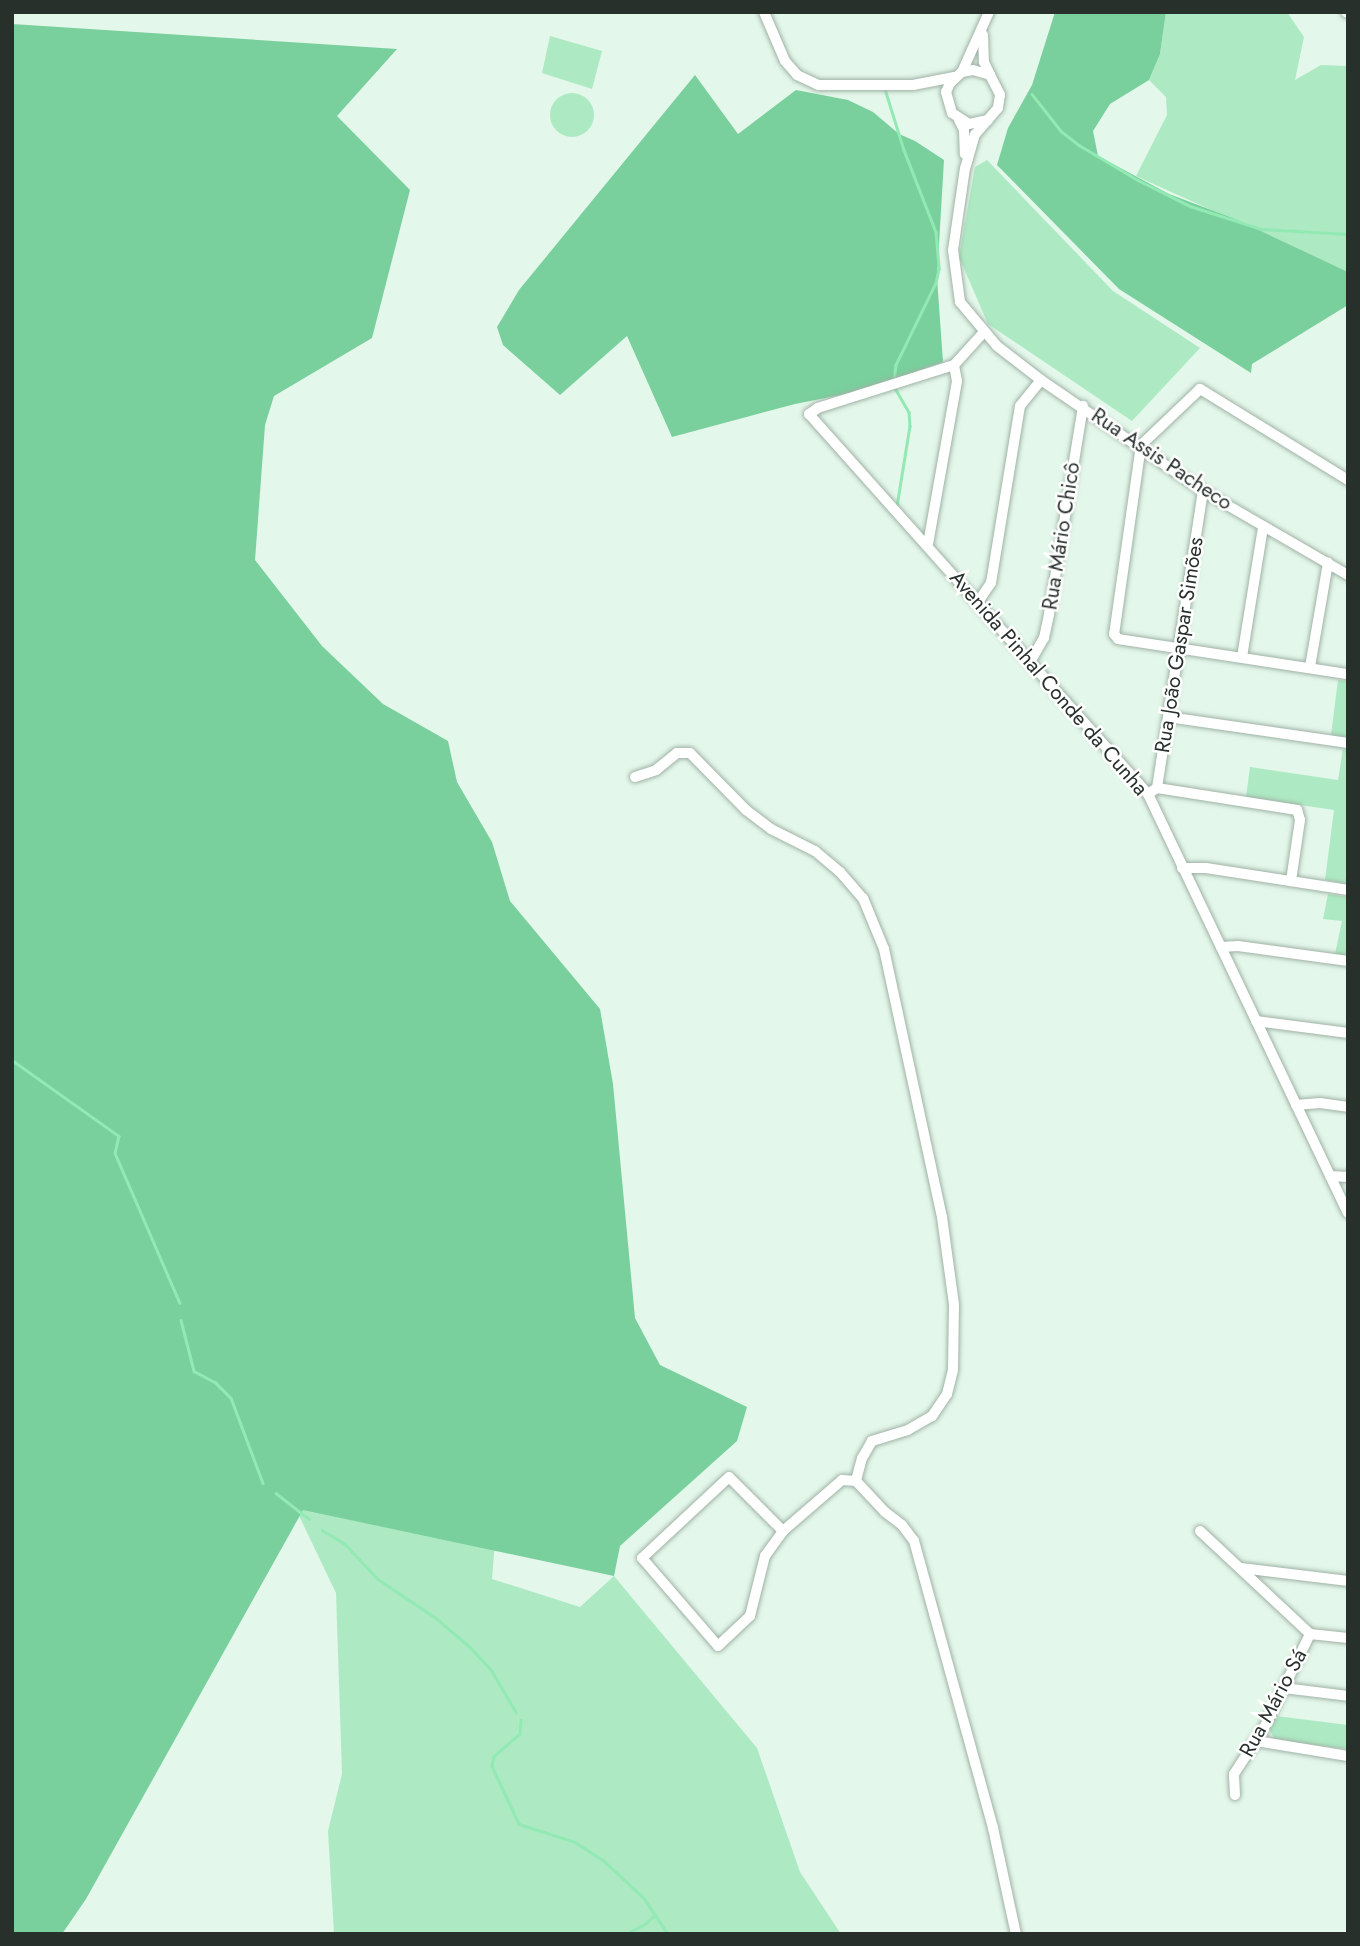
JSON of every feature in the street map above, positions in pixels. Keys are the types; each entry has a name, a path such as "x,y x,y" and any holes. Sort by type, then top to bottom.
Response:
{"street":[{"path":"764,12 785,61 797,75 818,85 913,85 935,89 947,98 952,114 959,120 969,124 988,120"},
{"path":"947,98 989,12"},
{"path":"965,168 975,134 998,108 1000,95 989,75 982,50 983,29"},
{"path":"913,85 973,70 989,75"},
{"path":"959,120 964,131 965,168"},
{"name":"Rua Assis Pacheco","path":"965,168 953,250 960,302 984,332 1041,380 1140,445 1203,491 1348,575"},
{"path":"928,544 957,381 954,365 984,332"},
{"name":"Avenida Pinhal Conde da Cunha","path":"954,365 818,408 809,414 928,544 1030,662 1152,791 1182,868 1348,1213"},
{"path":"978,602 991,583 1020,406 1041,380"},
{"path":"1348,480 1200,389 1140,445 1114,634 1118,639 1178,650 1348,674"},
{"name":"Rua Mário Chicô","path":"1030,662 1044,638 1049,614 1083,406"},
{"name":"Rua João Gaspar Simões","path":"1152,791 1168,717 1203,491"},
{"path":"1242,657 1262,527"},
{"path":"1310,667 1328,564"},
{"path":"1168,717 1348,743"},
{"path":"635,777 656,770 677,752 690,753 746,810 771,829 815,851 839,872 863,898 884,949 942,1217 954,1305 953,1370 947,1394 932,1416 908,1430 872,1441 862,1458 856,1481"},
{"path":"1152,791 1297,810 1300,820 1291,881"},
{"path":"1182,868 1206,868 1348,890"},
{"path":"1220,947 1238,946 1348,961"},
{"path":"1256,1021 1348,1033"},
{"path":"1296,1105 1320,1103 1348,1107"},
{"path":"1330,1175 1348,1177"},
{"path":"783,1531 729,1477 642,1558 718,1646 750,1616 765,1556 783,1531 842,1479 856,1481 914,1541 993,1828 1016,1934"},
{"name":"Rua Mário Sá","path":"1200,1531 1310,1634 1256,1741 1234,1774 1235,1795"},
{"path":"1241,1568 1348,1581"},
{"path":"1310,1634 1348,1638"},
{"path":"1284,1688 1348,1696"},
{"path":"1256,1741 1348,1756"}],"green space":[{"path":"1055,12 1166,12 1160,54 1149,80 1110,104 1093,131 1098,156 1169,194 1235,219 1348,272 1348,305 1252,364 1251,373 1119,289 997,165 1008,128 1032,85"},
{"path":"1166,12 1287,12 1304,37 1295,80 1321,65 1348,66 1348,272 1136,176 1167,115 1166,97 1149,80 1160,54"},
{"path":"12,24 397,49 337,116 410,190 372,338 274,396 265,425 255,560 322,646 383,704 448,741 457,782 492,842 510,901 600,1009 613,1084 635,1318 660,1365 747,1407 737,1441 620,1546 614,1576 303,1510 86,1899 62,1934 12,1934"},
{"path":"550,36 602,51 592,89 542,73"},
{"path":"695,75 738,134 796,90 848,100 873,112 899,134 944,160 937,278 943,362 861,391 795,404 672,437 627,336 560,395 503,345 497,327 519,290"},
{"path":"572,93 587,100 594,115 587,130 572,137 557,130 550,115 557,100"},
{"path":"987,160 1113,291 1200,348 1132,421 988,324 959,257 975,167"},
{"path":"1338,680 1348,681 1348,738 1331,735"},
{"path":"1343,749 1348,750 1348,884 1325,880 1334,810 1246,797 1250,767 1338,780"},
{"path":"1328,894 1348,897 1348,956 1335,954 1342,921 1323,919"},
{"path":"499,1491 492,1579 580,1607 614,1576 757,1748 800,1872 841,1934 334,1934 328,1831 342,1774 336,1593 292,1501"},
{"path":"1276,1716 1348,1725 1348,1749 1275,1740 1269,1729"}],"waterway":[{"path":"885,89 904,150 936,232 939,269 936,283 896,365 894,382"},
{"path":"1032,94 1061,131 1079,145 1138,180 1190,206 1261,229 1348,234"},
{"path":"895,388 909,412 910,426 897,506"},
{"path":"12,1060 119,1136 115,1153 180,1303"},
{"path":"181,1320 194,1371 215,1382 231,1398 263,1483"},
{"path":"276,1493 309,1519"},
{"path":"322,1530 345,1544 378,1579 436,1618 470,1647 492,1671 516,1712"},
{"path":"521,1720 520,1734 494,1757 492,1766 519,1824 575,1842 603,1860 644,1898 668,1934"},
{"path":"626,1934 655,1915"}]}
